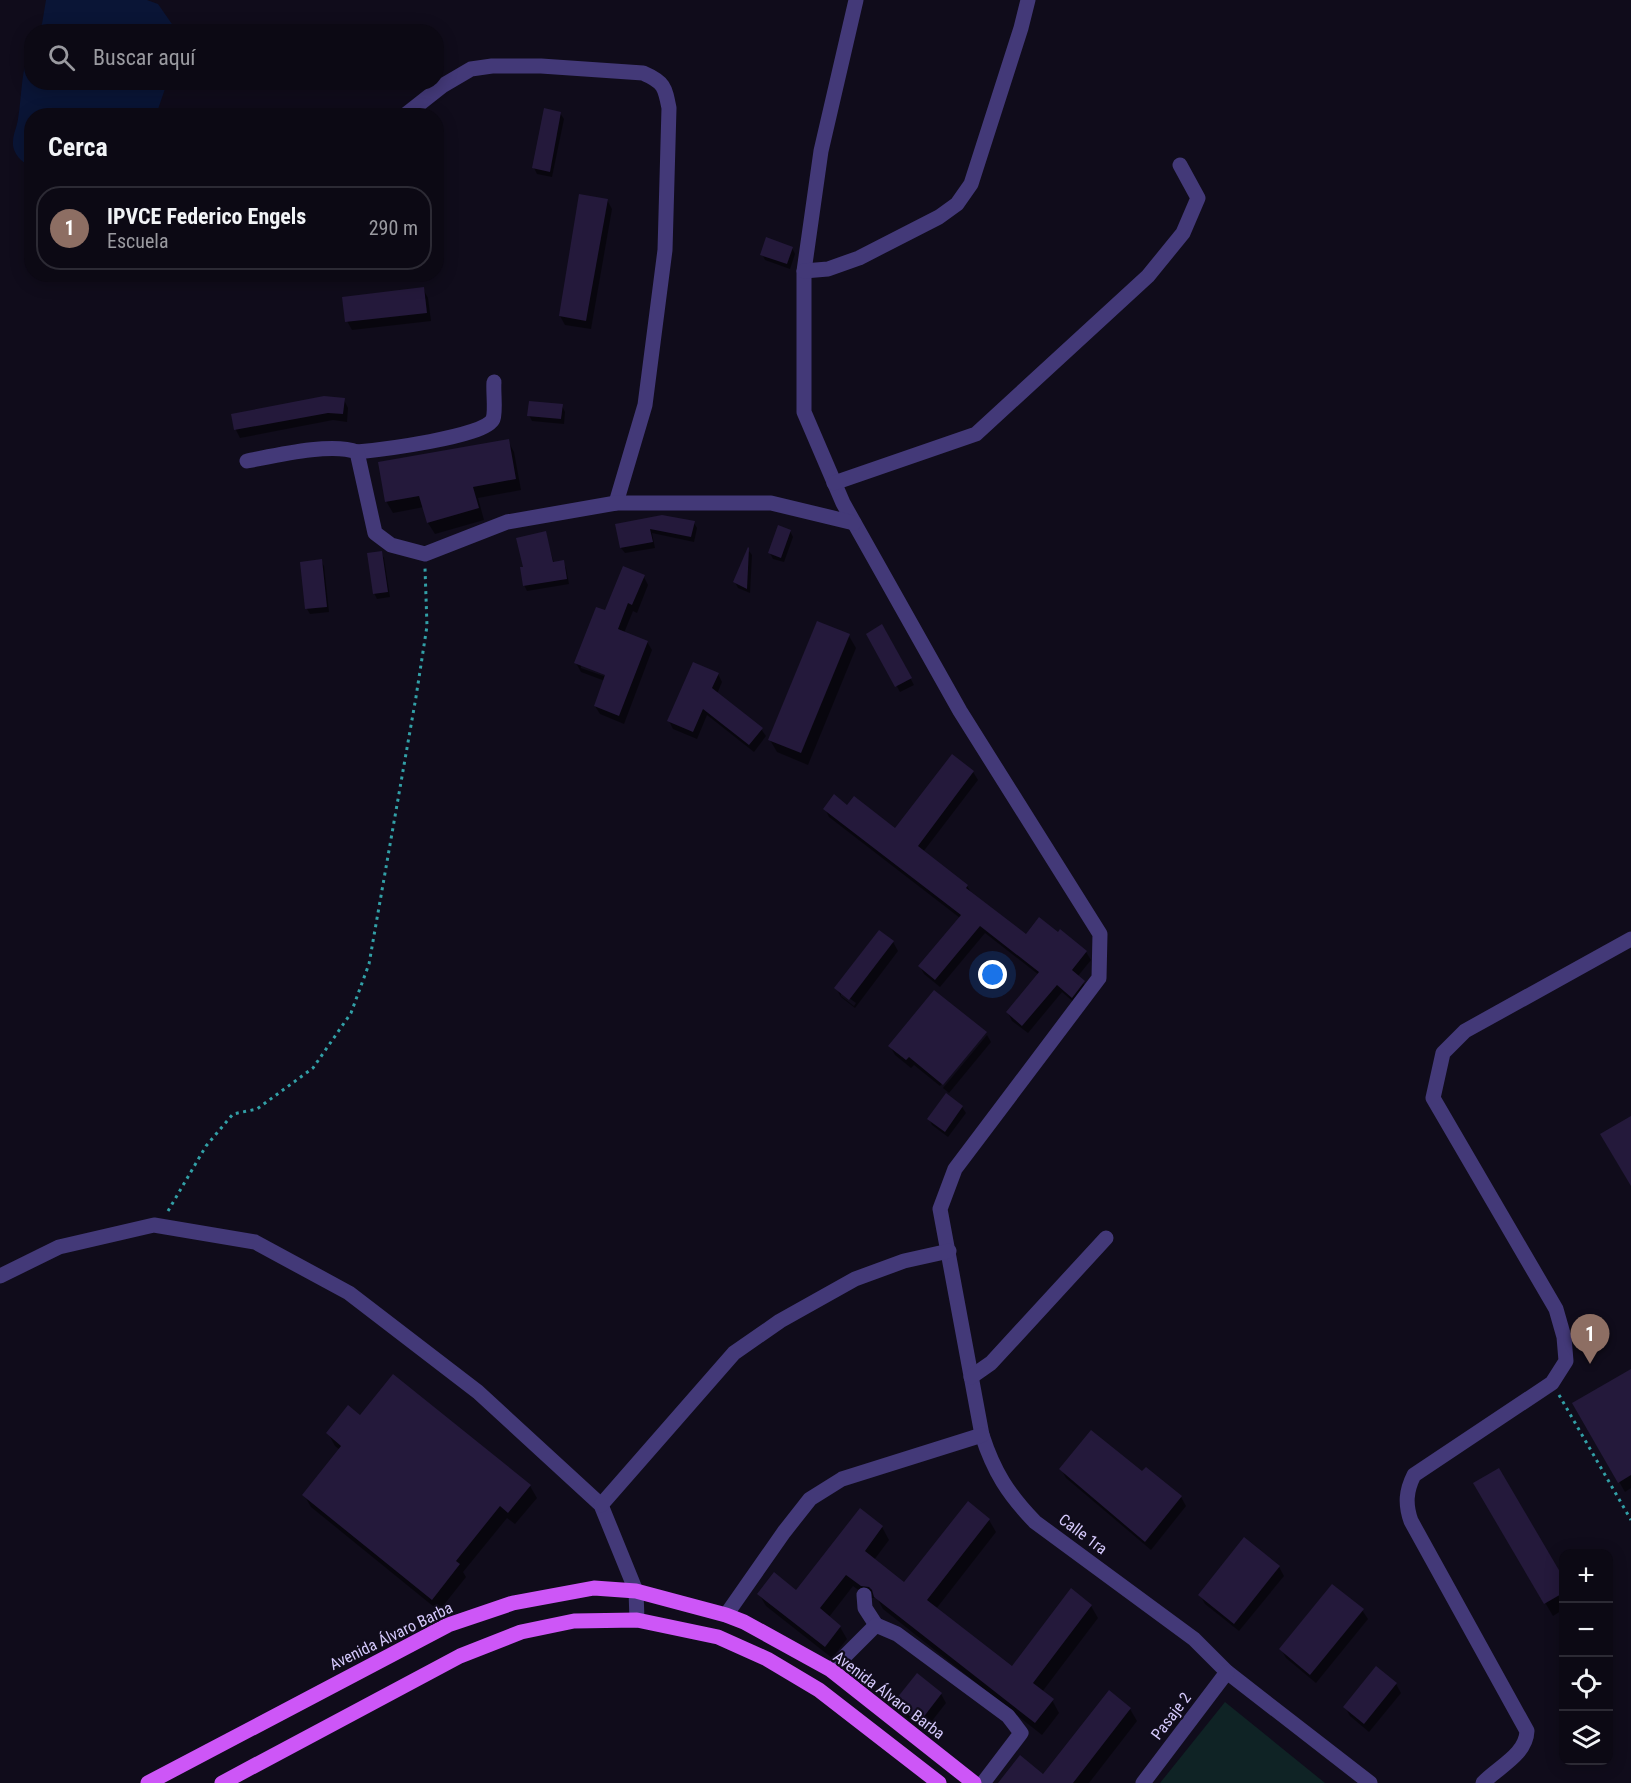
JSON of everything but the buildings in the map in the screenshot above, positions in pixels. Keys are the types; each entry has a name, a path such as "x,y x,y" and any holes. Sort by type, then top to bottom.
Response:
{"main road":[{"name":"Avenida Álvaro Barba","path":"148,1783 448,1625 513,1603 594,1588 636,1591 744,1622 831,1670 974,1783"},
{"path":"222,1783 460,1656 521,1632 574,1621 637,1620 718,1637 766,1659 819,1690 939,1783"}],"street":[{"path":"854,523 834,483 804,412 804,271 821,151 856,0"},
{"path":"804,271 828,269 859,258 939,217 957,204 971,184 1028,0"},
{"path":"444,85 471,69 492,66 542,66 643,73 657,79 665,88 669,108 665,250 645,405 616,502"},
{"path":"414,108 437,90"},
{"path":"834,483 976,434 1148,276 1183,233 1198,198 1180,165"},
{"path":"247,462 287,453 333,448 345,447 357,452 381,450 431,441 487,427 493,418 494,382"},
{"path":"357,452 375,532 391,545 425,554 507,522 616,502 771,503 854,523"},
{"name":"Calle 1ra","path":"854,523 960,711 1100,934 1099,978 955,1169 940,1209 982,1436 991,1462 1015,1501 1035,1522 1194,1639 1227,1672 1370,1783"},
{"path":"1483,1783 1522,1750 1527,1731 1411,1521 1407,1495 1414,1475 1552,1383 1566,1361 1564,1337 1556,1309 1432,1098 1443,1053 1465,1031 1631,939"},
{"path":"0,1276 59,1247 154,1225 255,1242 349,1293 478,1392 601,1505 636,1591 637,1620"},
{"path":"971,1377 992,1363 1106,1238"},
{"path":"601,1505 734,1353 780,1321 855,1279 904,1262 949,1251"},
{"path":"726,1615 810,1499 842,1479 982,1436"},
{"path":"864,1595 865,1608 876,1625 897,1634 1008,1716 1021,1733 982,1783"},
{"path":"831,1670 876,1625"},
{"name":"Pasaje 2","path":"1143,1783 1227,1672"}],"path":[{"path":"161,1226 170,1206 206,1146 233,1114 257,1109 313,1068 351,1013 369,964 416,697 427,626 425,554"},
{"path":"1552,1383 1631,1520"}],"green space":[{"path":"1225,1702 1325,1783 1160,1783"}],"water":[{"path":"46,0 147,0 158,4 172,24 42,24"},
{"path":"24,73 24,90 165,90 158,108 24,108 24,162 13,146"}],"place":[{"name":"IPVCE Federico Engels","path":"1590,1364"}]}
